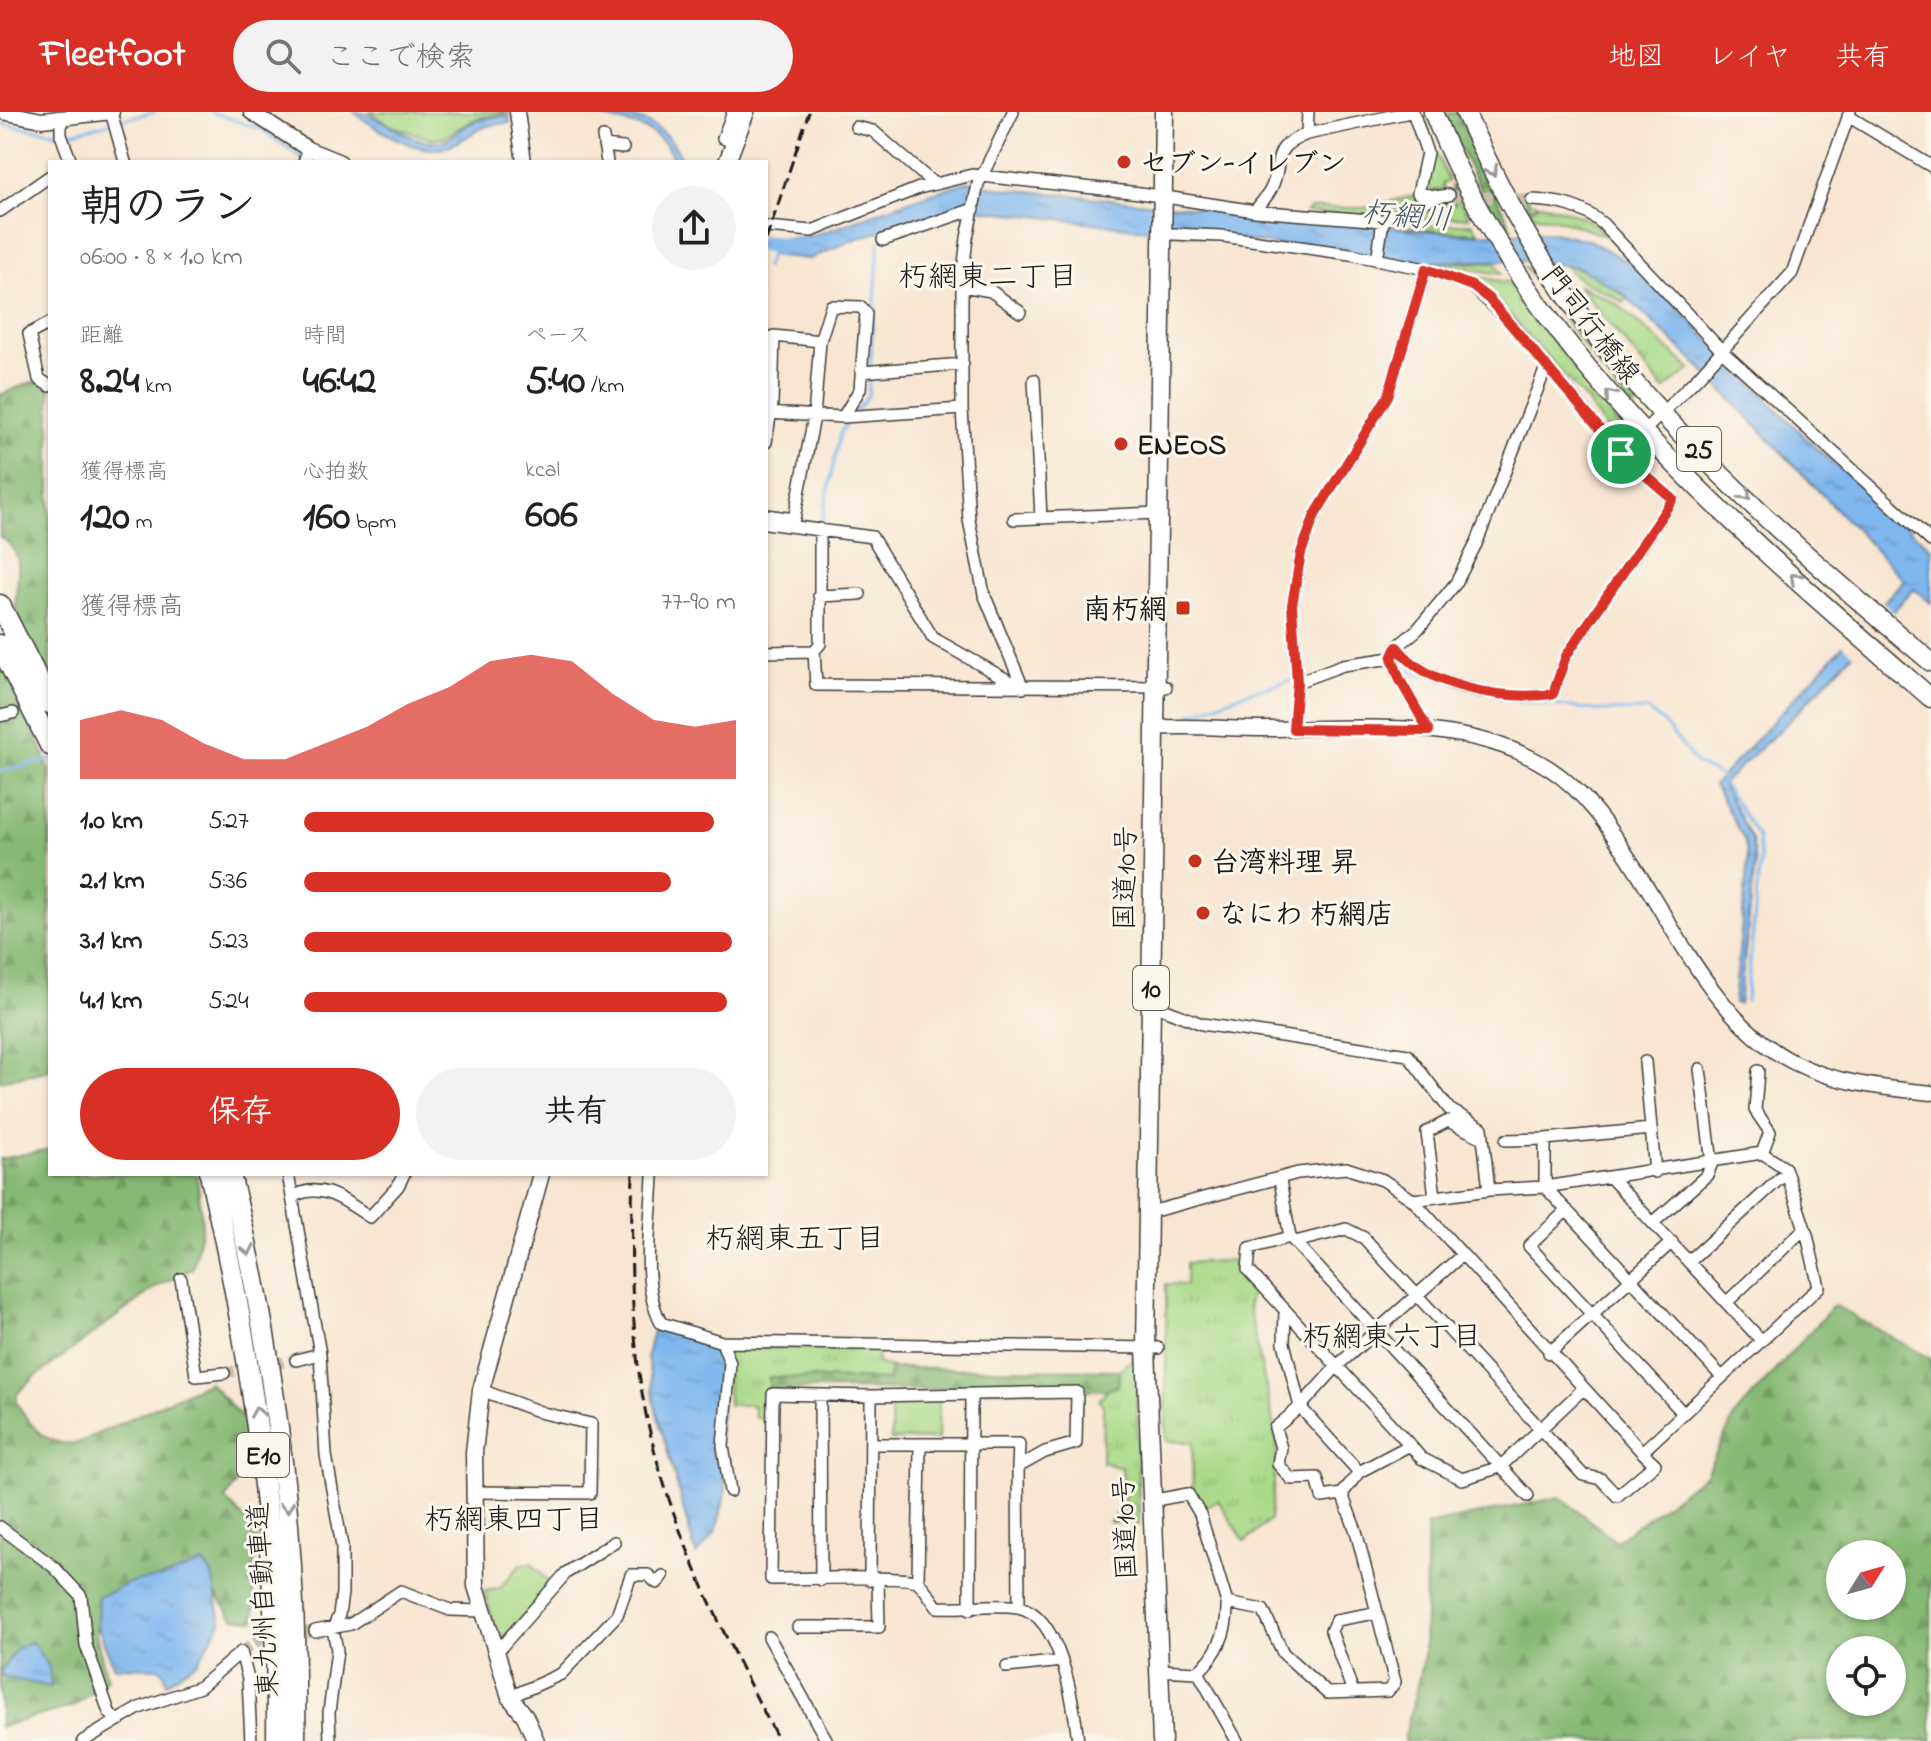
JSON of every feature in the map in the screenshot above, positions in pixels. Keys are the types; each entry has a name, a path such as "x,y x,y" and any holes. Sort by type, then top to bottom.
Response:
{"highway":[{"path":"0,605 48,699"},
{"path":"0,645 48,741"},
{"name":"東九州自動車道","path":"210,1176 229,1254 262,1443 274,1603 277,1741"},
{"name":"東九州自動車道","path":"231,1176 248,1245 281,1447 291,1548 297,1741"},
{"path":"271,1741 274,1603"}],"main road":[{"path":"728,160 746,112"},
{"name":"国道10号","path":"1164,112 1168,198"},
{"name":"国道10号","path":"1152,1348 1161,1008 1158,513 1168,198 1176,112"},
{"name":"門司行橋線","path":"1433,112 1492,231 1519,275 1563,337 1642,431 1868,646 1931,698"},
{"name":"門司行橋線","path":"1465,112 1523,229 1548,269 1585,321 1661,412 1871,611 1931,662"},
{"name":"国道10号","path":"1160,687 1167,234"},
{"name":"国道10号","path":"1161,728 1152,1348 1163,1670 1162,1741"},
{"path":"536,1741 525,1716 510,1697 476,1586 474,1452 481,1390 540,1176"},
{"name":"国道10号","path":"1163,1670 1172,1741"}],"street":[{"path":"2,112 42,120 61,128 113,117 124,160"},
{"path":"251,112 306,156 329,160"},
{"path":"733,112 723,138 734,143"},
{"path":"1013,112 980,180 974,209 962,286 962,409 969,520 984,594 1023,688"},
{"path":"1307,134 1308,112"},
{"path":"1255,211 1272,187 1278,154 1286,142 1307,134 1411,112 1427,153 1418,193 1429,192 1435,197"},
{"path":"1621,454 1699,376 1792,273 1849,114 1931,166"},
{"path":"517,117 524,160"},
{"path":"856,127 873,131 934,184"},
{"path":"61,128 69,160"},
{"path":"607,160 603,141 623,148"},
{"path":"0,211 48,177"},
{"path":"768,227 812,231 934,184 980,180 1168,198 1382,226 1435,197 1449,195"},
{"path":"1532,200 1554,201 1589,213 1722,351 1931,541"},
{"path":"883,240 974,209"},
{"path":"1378,256 1382,226"},
{"path":"1167,234 1222,236 1378,256 1472,286 1489,299 1621,454 1673,499 1566,656 1553,694 1530,697 1499,694 1459,684 1423,672 1395,652"},
{"path":"1293,729 1297,682 1292,605 1301,553 1315,515 1388,396 1426,269"},
{"path":"962,286 991,291 1020,312"},
{"path":"768,515 794,519 814,417 820,341 831,306 861,307 866,313 867,371 849,417"},
{"path":"48,324 29,334 39,379 48,385"},
{"path":"820,341 774,336 768,414 849,417 962,409"},
{"path":"867,371 963,364"},
{"path":"1297,682 1343,665 1395,652 1456,583 1477,542 1547,365"},
{"path":"1034,380 1041,518"},
{"path":"1014,519 1158,513"},
{"path":"768,523 872,537 933,638 1023,688"},
{"path":"820,529 820,644 814,651 816,685 1160,687"},
{"path":"819,596 860,594"},
{"path":"768,652 814,651"},
{"path":"1395,652 1400,680 1429,731"},
{"path":"0,716 13,713"},
{"path":"1161,728 1429,731 1478,738 1513,750 1550,769 1582,797 1607,825 1721,1001 1750,1032 1794,1062 1837,1079 1931,1093"},
{"path":"1161,1008 1202,1024 1321,1045 1408,1055 1449,1109 1482,1128 1489,1190"},
{"path":"1645,1062 1655,1172"},
{"path":"1654,1222 1707,1175 1712,1163 1700,1069"},
{"path":"1758,1071 1755,1110 1770,1132 1762,1153"},
{"path":"1435,1197 1427,1132 1448,1121 1483,1138"},
{"path":"1506,1140 1651,1129"},
{"path":"1545,1139 1545,1187 1721,1376"},
{"path":"1413,1200 1489,1190 1545,1187 1762,1153"},
{"path":"1642,1452 1819,1287 1805,1228 1786,1173 1762,1153"},
{"path":"1158,1210 1298,1173 1346,1168 1383,1180 1413,1200 1582,1390 1655,1464 1617,1496 1601,1479 1583,1475 1541,1428 1364,1238 1346,1229 1250,1248 1248,1270 1421,1458 1462,1479 1500,1467 1541,1428 1582,1390"},
{"path":"1689,1261 1786,1173"},
{"path":"289,1176 320,1354 324,1441 342,1546 340,1604 333,1629 337,1650 329,1713 330,1741"},
{"path":"294,1196 304,1191 326,1191 370,1217 402,1176"},
{"path":"653,1176 652,1306 661,1323 722,1342 1152,1348"},
{"path":"1611,1178 1760,1339"},
{"path":"1280,1180 1293,1240 1376,1334 1528,1496"},
{"path":"1567,1210 1529,1246 1683,1413"},
{"path":"1727,1302 1805,1228"},
{"path":"1549,1353 1672,1242"},
{"path":"1410,1445 1359,1472 1342,1494 1322,1497 1317,1478 1291,1479 1278,1464 1281,1448 1275,1428 1300,1407 1338,1365 1461,1256"},
{"path":"181,1279 196,1376 224,1373"},
{"path":"1285,1310 1284,1343 1300,1407 1359,1472"},
{"path":"722,1342 730,1363 723,1446 730,1491"},
{"path":"296,1360 320,1354"},
{"path":"476,1492 590,1493 591,1424 543,1413 481,1390"},
{"path":"1018,1467 1045,1452 1076,1443 1077,1392 871,1396 773,1394 771,1579 874,1580 904,1577 918,1582 937,1607 1019,1607 1036,1614 1062,1661 1074,1702 1078,1741"},
{"path":"820,1395 821,1580"},
{"path":"970,1609 971,1395"},
{"path":"798,1627 879,1627 874,1580 871,1396"},
{"path":"871,1444 1019,1444 1019,1607"},
{"path":"918,1582 920,1445"},
{"path":"1156,1500 1188,1494 1200,1514 1227,1603 1227,1618 1214,1657 1198,1672 1163,1670"},
{"path":"1227,1603 1263,1610 1283,1653 1327,1693 1388,1691 1394,1687 1360,1544 1342,1494"},
{"path":"0,1527 54,1567 81,1596 86,1645 109,1712 116,1720"},
{"path":"495,1654 566,1573 614,1542"},
{"path":"510,1697 561,1674 617,1615 631,1575 648,1575 657,1583 663,1576"},
{"path":"315,1631 351,1624 401,1591 450,1610 482,1611"},
{"path":"1353,1692 1331,1631 1336,1620 1375,1613"},
{"path":"769,1637 827,1741"},
{"path":"83,1741 116,1720 200,1687 241,1652 248,1679 251,1741"},
{"path":"1007,1667 1062,1661"},
{"path":"1198,1672 1237,1741"}],"green space":[{"path":"370,112 509,113 477,118 444,137 432,139 392,126"},
{"path":"1418,112 1449,181 1443,184 1444,190 1420,191 1429,153"},
{"path":"1442,112 1457,112 1512,229 1508,223 1503,223 1505,229 1499,227"},
{"path":"1451,184 1469,217 1405,219 1432,204 1455,204"},
{"path":"1526,191 1532,208 1537,206 1535,203 1575,214 1609,237 1556,219 1533,215 1520,192"},
{"path":"1416,195 1429,195 1380,216 1306,212 1310,208 1365,208"},
{"path":"1472,223 1478,233 1391,228"},
{"path":"1424,262 1496,263 1502,274"},
{"path":"1565,264 1598,276 1627,298 1624,303 1576,277"},
{"path":"1524,266 1531,272 1541,270 1609,367 1640,403 1632,410"},
{"path":"1438,270 1507,282 1625,433 1615,442 1586,400 1496,299 1483,289"},
{"path":"1577,284 1617,304 1691,369 1664,390"},
{"path":"34,381 48,386 48,706 36,734 48,767 48,1070 0,1081 0,642 15,632 20,622 16,607 18,560 15,551 0,537 0,395"},
{"path":"48,1149 48,1176 197,1176 202,1227 192,1269 156,1287 34,1378 17,1394 16,1401 40,1433 57,1442 78,1443 209,1382 244,1420 244,1473 225,1499 258,1533 253,1572 255,1621 233,1618 206,1580 99,1609 96,1635 107,1679 74,1706 0,1727 0,1159"},
{"path":"1240,1260 1242,1275 1253,1287 1248,1304 1278,1444 1270,1520 1245,1542 1218,1500 1199,1511 1193,1486 1192,1442 1166,1441 1166,1284 1186,1285 1186,1263"},
{"path":"1834,1305 1931,1359 1931,1741 1404,1741 1424,1655 1427,1525 1560,1497 1616,1541 1706,1474 1735,1415"},
{"path":"726,1347 878,1349 877,1363 890,1368 890,1380 770,1377 770,1417 755,1418 753,1405 728,1405"},
{"path":"1136,1357 1139,1525 1110,1522 1124,1502 1122,1468 1102,1462 1103,1405 1099,1400 1111,1386 1117,1385 1119,1370"},
{"path":"890,1368 1119,1370 1118,1386 1107,1390 770,1389 769,1377 889,1380"},
{"path":"891,1400 939,1400 938,1439 891,1440"},
{"path":"531,1563 549,1582 548,1590 499,1642 484,1591 499,1589 521,1564"}],"water":[{"path":"354,112 374,117 413,137 435,142 444,141 482,119 509,116 510,123 490,125 436,149 411,145 373,126"},
{"path":"576,112 608,113 640,119 665,134 681,160 673,160 668,148 647,130"},
{"path":"970,181 998,188 1461,234 1554,232 1591,241 1638,268 1817,449 1931,548 1931,603 1914,589 1786,724 1722,784 1752,840 1755,865 1739,1004 1734,1003 1748,861 1745,842 1714,785 1904,580 1700,367 1622,293 1578,267 1524,260 1424,262 983,210 969,204 855,239 810,259 772,255 776,238 823,232"},
{"path":"668,1328 719,1347 725,1362 718,1446 726,1491 716,1532 696,1555 654,1402 647,1356 653,1331"},
{"path":"203,1563 212,1574 221,1622 198,1661 167,1683 164,1672 158,1668 114,1667 97,1625 98,1597 132,1582 161,1578"},
{"path":"31,1641 49,1667 51,1687 4,1677 0,1673 16,1649"}],"pier":[{"path":"1882,601 1896,614 1856,656 1841,643"}],"waterway":[{"path":"117,121 154,112"},
{"path":"211,112 263,130 303,159"},
{"path":"0,124 67,134 110,123"},
{"path":"855,413 868,396 879,242"},
{"name":"朽網川","path":"768,244 799,248"},
{"path":"768,261 772,246"},
{"path":"821,526 840,433 850,419"},
{"path":"1365,657 1389,653"},
{"path":"1396,654 1415,673 1424,677"},
{"path":"1191,714 1245,693 1293,680"},
{"path":"1500,699 1604,711 1646,710 1662,721 1697,764 1722,777"},
{"path":"0,771 48,760"},
{"path":"1721,780 1758,837 1760,861 1746,1001"}],"tunnel":[{"path":"1449,195 1532,200"},
{"path":"224,1373 296,1360"},
{"path":"241,1652 266,1636 315,1631"}],"railway":[{"path":"768,234 809,112"},
{"path":"633,1176 635,1334 649,1428 687,1549 779,1741"}],"place":[{"name":"セブン-イレブン","path":"1124,162"},
{"name":"ENEOS","path":"1121,444"},
{"name":"南朽網","path":"1183,608"},
{"name":"台湾料理 昇","path":"1195,861"},
{"name":"なにわ 朽網店","path":"1203,913"}],"district":[{"name":"朽網東二丁目","path":"988,276"},
{"name":"朽網東五丁目","path":"795,1238"},
{"name":"朽網東六丁目","path":"1392,1336"},
{"name":"朽網東四丁目","path":"514,1519"}],"route":[{"path":"1426,269 1472,286 1489,299 1621,454 1673,499 1566,656 1558,689 1553,694 1530,697 1499,694 1459,684 1423,672 1408,661 1397,647 1392,658 1400,680 1429,731 1293,729 1297,682 1292,605 1301,553 1315,515 1388,396 1426,269"}]}
